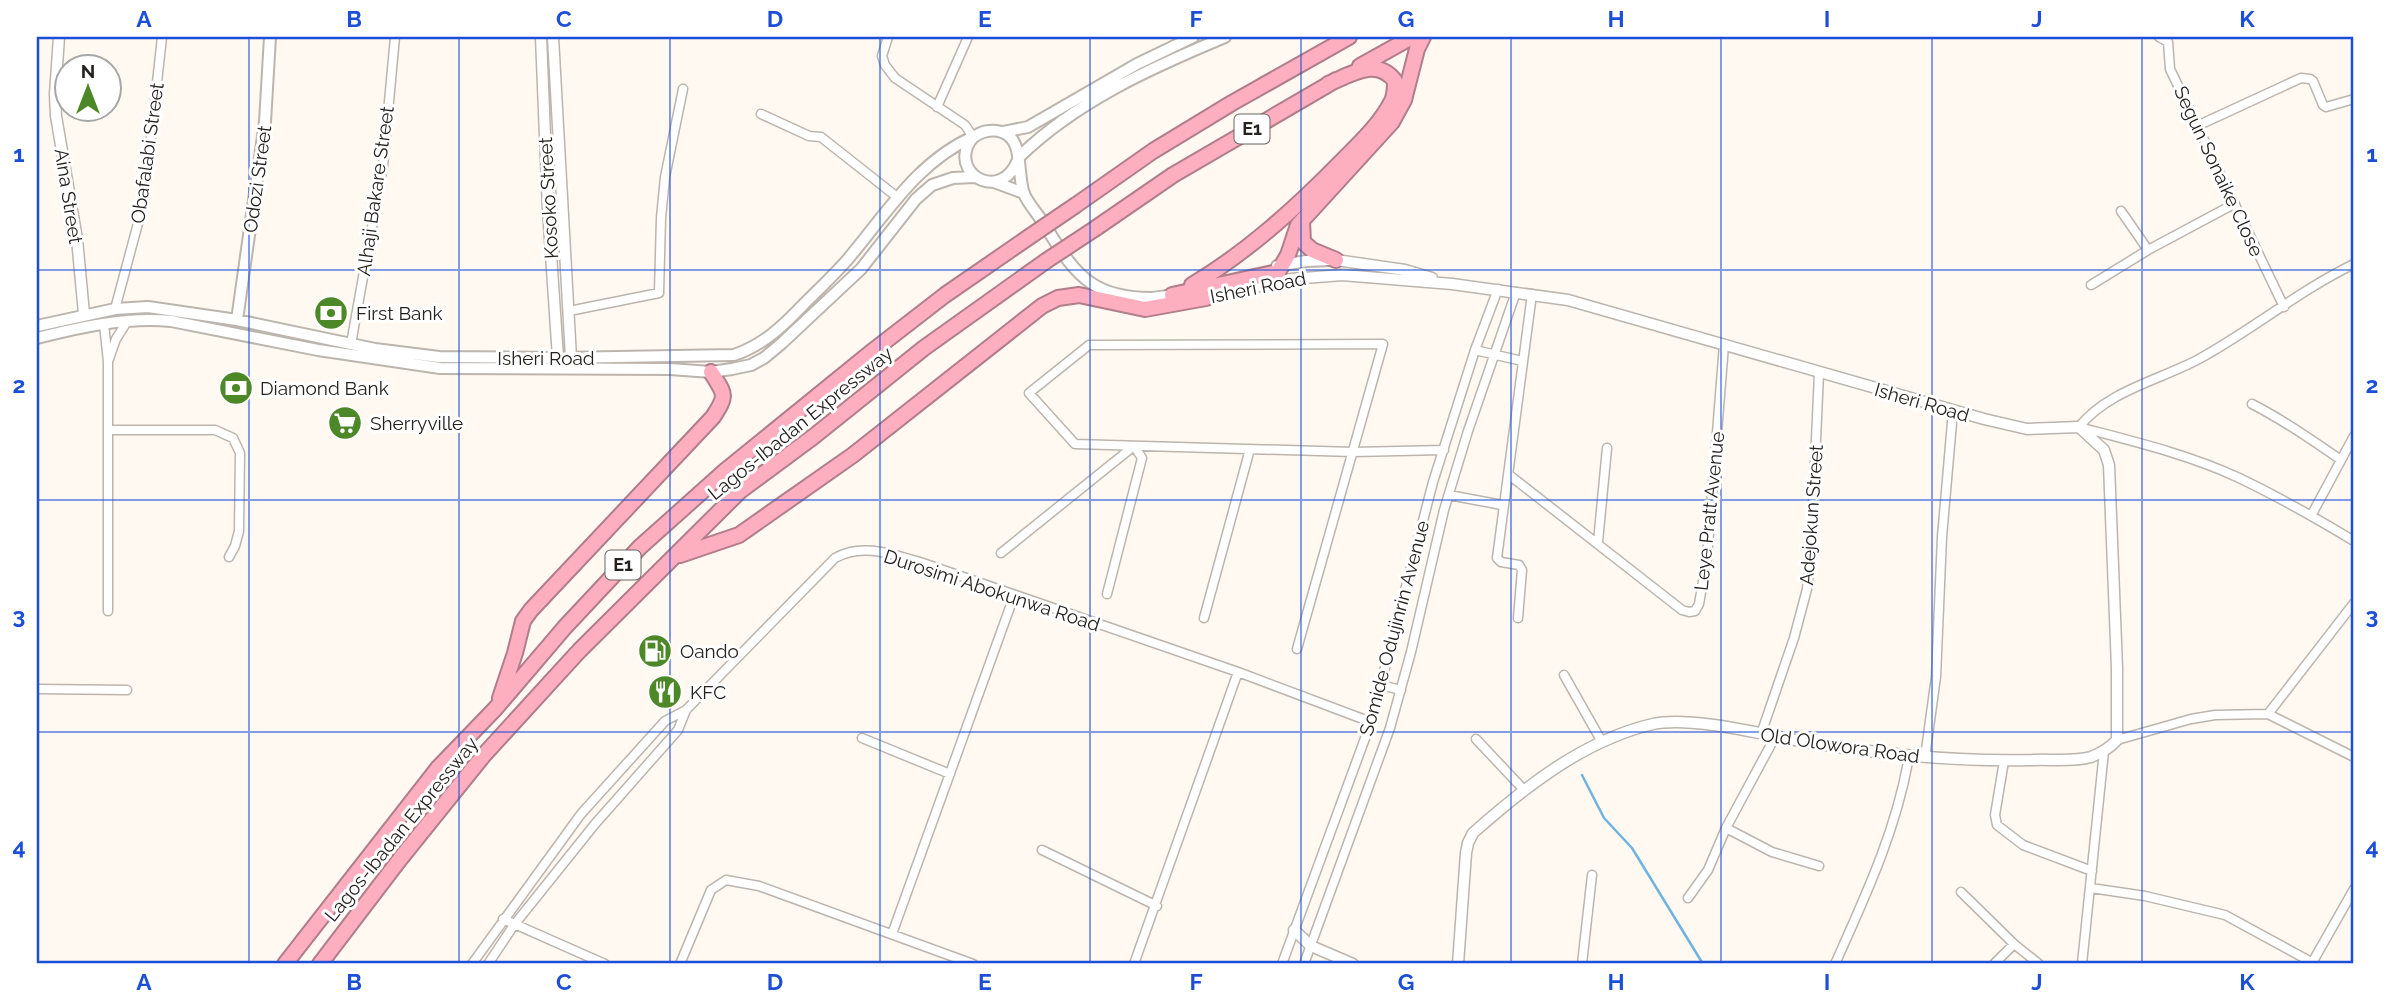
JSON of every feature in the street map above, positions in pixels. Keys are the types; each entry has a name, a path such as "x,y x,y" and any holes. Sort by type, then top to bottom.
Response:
{"highway":[{"name":"Lagos-Ibadan Expressway","path":"285,964 438,768 495,709 565,627 640,547 725,471 945,295 1153,151 1349,37"},
{"name":"Lagos-Ibadan Expressway","path":"320,964 408,848 483,756 579,651 740,491 814,437 955,325 1173,175 1412,37"},
{"path":"1172,295 1278,272 1298,225 1392,122 1404,100 1417,49 1423,37"},
{"path":"1192,285 1246,248 1290,212 1329,174 1384,115 1393,99 1395,80 1381,68 1371,68 1328,84"},
{"path":"1303,219 1303,242 1312,250 1336,260"},
{"path":"672,558 739,535 853,455 1042,306 1058,298 1079,295 1145,309 1206,298"},
{"path":"495,709 523,621 531,610 665,466 705,427 719,408 724,400 723,392 711,372"}],"main road":[{"name":"Odozi Street","path":"237,320 265,122 270,37"},
{"path":"1003,132 1028,127 1137,64 1190,37"},
{"path":"994,182 1005,179 1018,160 1052,129 1124,81 1225,37"},
{"name":"Isheri Road","path":"37,326 84,314 148,307 237,320 351,344 439,356 571,358 734,355 751,349 776,333 846,261 897,197 928,165 958,144 988,130 1003,132 1012,138 1017,148 1024,194 1073,266 1091,284 1111,293 1136,297 1172,295 1206,298"},
{"path":"974,137 967,146 965,157 968,168 975,177"},
{"name":"Isheri Road","path":"37,338 128,320 171,321 318,350 440,368 670,369 711,372 751,365 764,358 862,269 916,199 932,186 953,178 975,177 1024,194"},
{"name":"Isheri Road","path":"1073,266 1118,289 1160,291 1283,265 1336,260"}],"street":[{"name":"Aina Street","path":"59,37 56,116 77,239 84,314"},
{"name":"Obafalabi Street","path":"115,309 144,201 162,37"},
{"name":"Alhaji Bakare Street","path":"351,344 383,166 395,37"},
{"name":"Kosoko Street","path":"541,37 548,211 558,358"},
{"name":"Kosoko Street","path":"553,37 571,358"},
{"path":"885,37 882,56 895,78 965,125 974,137"},
{"path":"936,107 968,37"},
{"name":"Segun Sonaike Close","path":"2159,37 2168,42 2170,69 2284,307"},
{"path":"2197,126 2301,78 2313,81 2326,107 2354,99"},
{"path":"569,311 659,293 665,177 683,89"},
{"path":"761,114 798,132 821,137 897,197"},
{"path":"2091,285 2148,250 2234,204"},
{"path":"548,211 562,209"},
{"path":"2121,211 2148,250"},
{"name":"Isheri Road","path":"1336,260 1405,270 1452,284"},
{"path":"2079,427 2114,399 2199,359 2354,264"},
{"name":"Isheri Road","path":"1206,298 1291,279 1342,275 1532,294 1568,300 1954,411 2027,429 2079,427"},
{"name":"Somide Odujinrin Avenue","path":"1282,964 1371,722 1413,557 1444,450 1475,350 1498,289"},
{"path":"1304,964 1390,728 1449,495 1516,292"},
{"path":"1518,618 1522,570 1519,565 1501,562 1497,558 1532,294"},
{"path":"108,362 116,339 128,320"},
{"path":"104,324 108,362 108,611"},
{"path":"1297,649 1353,452 1383,344 1089,345 1029,393 1075,444 1353,452 1444,450"},
{"name":"Leye Pratt Avenue","path":"1508,474 1682,610 1695,611 1699,604 1707,558 1724,345"},
{"path":"1475,350 1522,361"},
{"name":"Adejokun Street","path":"1761,734 1794,638 1807,589 1819,373"},
{"path":"2252,404 2278,417 2341,460"},
{"path":"1924,757 1936,677 1939,583 1954,411"},
{"path":"2079,427 2152,447 2225,472 2354,541"},
{"path":"2079,427 2104,450 2109,466 2117,668 2117,740"},
{"path":"108,430 215,430 233,438 240,453 239,531 229,557"},
{"path":"2311,516 2354,436"},
{"path":"1001,552 1134,446"},
{"path":"1107,594 1142,458 1134,446"},
{"path":"1598,542 1607,448"},
{"path":"1204,618 1250,449"},
{"path":"1449,495 1502,505"},
{"name":"Durosimi Abokunwa Road","path":"488,964 514,925 595,824 677,730 686,710 835,558 845,552 860,549 889,554 1238,672 1371,722"},
{"path":"892,934 1014,596"},
{"path":"2267,714 2354,603"},
{"path":"1134,964 1157,906 1238,672"},
{"path":"1564,675 1602,742"},
{"path":"1381,685 1401,690"},
{"path":"37,689 127,690"},
{"path":"472,964 581,814 664,721 686,710"},
{"name":"Old Olowora Road","path":"1462,963 1468,843 1473,833 1547,773 1602,742 1645,726 1673,722 1909,756 2004,761 2079,758 2104,751 2117,740 2191,719 2215,715 2267,714 2354,757"},
{"path":"1688,898 1708,870 1726,828 1775,737"},
{"path":"862,738 950,774"},
{"path":"1476,738 1524,790"},
{"path":"2084,963 2104,751"},
{"path":"1835,964 1862,904 1903,793 1909,756"},
{"path":"2004,761 1995,815 1997,825 2023,845 2092,871"},
{"path":"1726,828 1772,852 1819,866"},
{"path":"1042,850 1157,906"},
{"path":"1582,964 1592,875"},
{"path":"680,964 711,890 726,880 759,886 973,964"},
{"path":"2091,888 2145,896 2225,915 2313,963 2354,889"},
{"path":"1961,891 2014,944 2039,964"},
{"path":"503,919 605,964"},
{"path":"1294,930 1311,946 1353,964"},
{"path":"1994,964 2014,944"}],"waterway":[{"path":"1582,775 1604,818 1632,848 1703,964"}],"place":[{"name":"First Bank","path":"331,313"},
{"name":"Diamond Bank","path":"236,388"},
{"name":"Sherryville","path":"345,423"},
{"name":"Oando","path":"655,651"},
{"name":"KFC","path":"665,692"}]}
